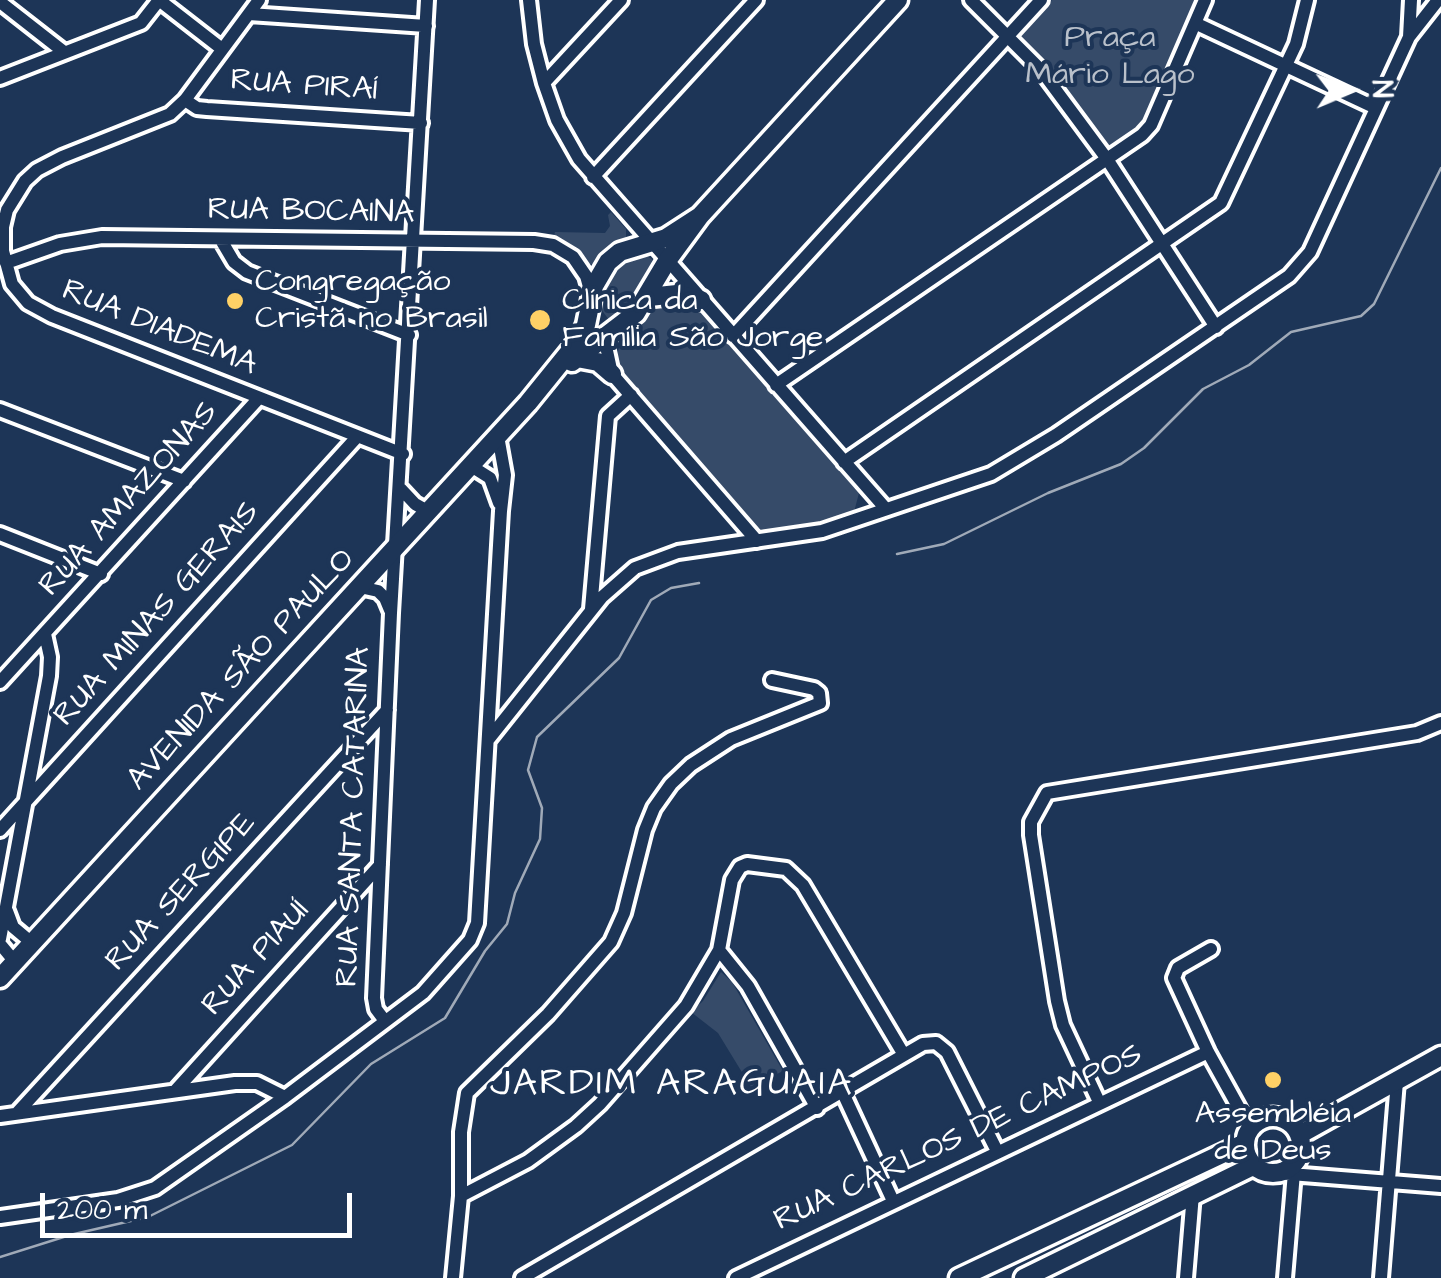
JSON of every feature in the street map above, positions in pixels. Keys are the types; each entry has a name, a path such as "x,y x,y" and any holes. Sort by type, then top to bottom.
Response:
{"main road":[{"name":"AVENIDA SÃO PAULO","path":"0,978 528,404 576,358 630,319 700,216 898,0"},
{"name":"AVENIDA SÃO PAULO","path":"528,404 580,340 590,299 602,270 614,256 666,238 700,216"},
{"path":"648,296 670,294 701,300"},
{"path":"590,299 604,337"},
{"path":"576,358 598,362 612,374"},
{"path":"1299,1134 1441,1056"},
{"path":"1024,1278 1254,1166 1288,1168 1301,1147 1299,1134 1290,1123 1275,1117 1259,1120 1248,1136 1245,1151 1254,1166"},
{"path":"959,1278 1248,1136"}],"street":[{"path":"0,78 141,22 159,0 222,50"},
{"path":"6,263 3,227 7,210 24,182 62,157 161,120 186,100 259,0"},
{"name":"RUA SANTA CATARINA","path":"384,1021 374,998 427,0"},
{"path":"528,0 534,44 557,120 593,177 886,509"},
{"path":"544,83 621,0"},
{"path":"593,177 756,0"},
{"path":"971,0 1042,70 1107,159 1216,327"},
{"path":"732,336 1041,0"},
{"path":"776,386 1142,135 1151,125 1205,0"},
{"path":"844,462 1221,203 1286,66 1301,29 1307,0"},
{"path":"1409,37 1411,0"},
{"path":"488,740 591,612 634,568 678,552 822,531 970,483 1024,456 1298,268 1310,252 1409,37 1439,0"},
{"path":"0,2 64,52"},
{"path":"249,14 426,26"},
{"path":"1197,24 1376,108"},
{"name":"RUA PIRAÍ","path":"186,100 198,108 421,122"},
{"name":"RUA BOCAINA","path":"6,263 60,244 102,237 553,245 578,262 590,299"},
{"path":"220,240 234,262 248,272 409,335"},
{"name":"RUA DIADEMA","path":"6,263 18,293 40,311 402,454"},
{"path":"604,337 612,374 757,542"},
{"path":"591,612 608,416 630,396"},
{"name":"RUA AMAZONAS","path":"0,682 6,666 24,657 259,398"},
{"path":"0,410 184,481"},
{"name":"RUA MINAS GERAIS","path":"0,830 357,436"},
{"path":"0,1217 140,1195 155,1188 423,993 460,953 477,924 506,475 498,436"},
{"path":"471,466 494,484 501,511"},
{"path":"401,489 429,512"},
{"path":"0,534 101,574"},
{"path":"595,558 603,571 621,578"},
{"name":"RUA SANTA CATARINA","path":"360,587 378,591 392,613"},
{"path":"15,962 0,941 49,676 45,634"},
{"path":"24,657 39,664 49,676"},
{"path":"455,1275 461,1132 467,1093 548,1014 611,942 624,912 645,830 671,784 731,739 820,703 820,693 814,690 772,680"},
{"name":"RUA SERGIPE","path":"17,1113 388,710"},
{"path":"1099,1102 1063,1025 1057,1001 1030,835 1031,822 1046,793 1417,733 1441,723"},
{"path":"461,1196 528,1161 588,1115 686,1006 719,950 736,872 753,863 786,869 802,885 904,1055"},
{"name":"RUA PIAUÍ","path":"175,1091 380,865"},
{"path":"6,908 13,927 32,943"},
{"path":"1211,949 1178,968 1174,978 1248,1136"},
{"path":"719,950 748,986 816,1108"},
{"path":"522,1278 930,1042 947,1052 997,1151"},
{"name":"RUA CARLOS DE CAMPOS","path":"736,1278 1208,1052"},
{"path":"1382,1278 1398,1081"},
{"path":"0,1116 257,1083 284,1097"},
{"path":"843,1092 893,1201"},
{"path":"1288,1168 1306,1169 1319,1176 1441,1186"},
{"path":"1288,1168 1283,1179 1292,1195"},
{"path":"1285,1278 1292,1195 1288,1168"},
{"path":"1186,1278 1193,1194"}],"green space":[{"name":"Praça Mário Lago","path":"1052,0 1198,0 1145,121 1107,151 1047,65 1020,37"},
{"path":"611,212 626,229 626,240 597,264 589,264 553,239 555,232 605,233"},
{"path":"641,253 652,259 654,268 627,313 609,320 598,305 602,287 619,261"},
{"path":"673,300 704,316 859,493 854,512 837,522 802,529 774,532 756,528 630,387 616,360 621,339 653,304"},
{"path":"721,972 732,982 783,1071 751,1087 718,1033 691,1012"}],"waterway":[{"path":"897,554 944,544 1048,493 1121,464 1144,448 1203,389 1249,365 1291,332 1361,316 1374,304 1441,168"},
{"path":"0,1257 148,1217 292,1145 371,1064 445,1018 485,951 507,924 515,893 540,839 542,808 528,770 537,737 619,658 651,600 671,588 699,583"}],"place":[{"name":"Congregação Cristã no Brasil","path":"235,301"},
{"name":"Clínica da Família São Jorge","path":"540,320"},
{"name":"Assembléia de Deus","path":"1273,1080"}],"district":[{"name":"JARDIM ARAGUAIA","path":"672,1086"}]}
